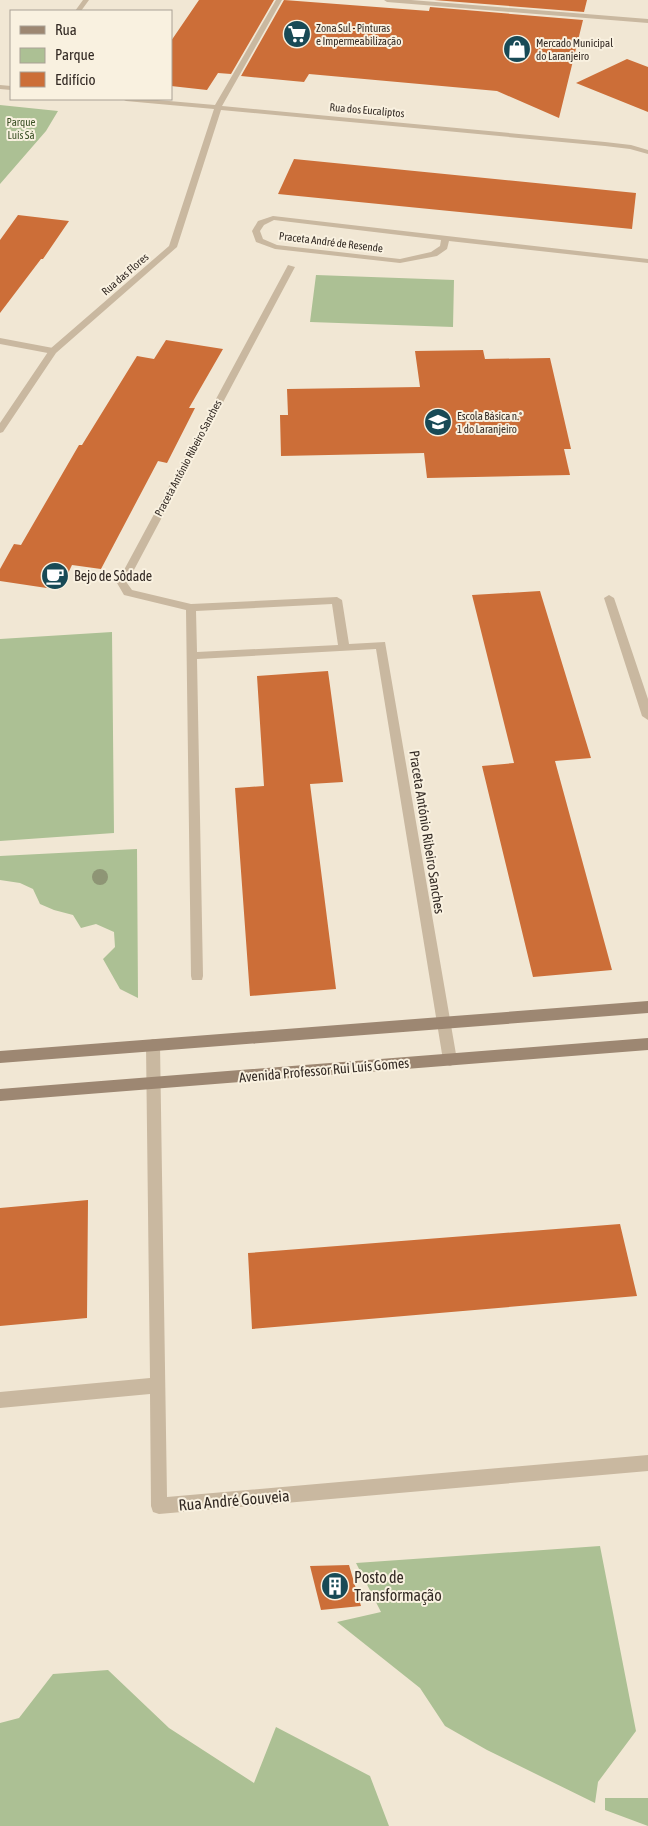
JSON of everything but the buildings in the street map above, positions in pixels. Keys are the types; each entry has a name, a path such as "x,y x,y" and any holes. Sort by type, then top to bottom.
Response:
{"main road":[{"path":"0,1057 648,1007"},
{"name":"Avenida Professor Rui Luís Gomes","path":"0,1095 648,1044"}],"street":[{"name":"Rua das Flores","path":"0,430 53,351 173,247 218,107 279,0"},
{"path":"387,0 435,2 648,21"},
{"path":"508,10 510,0"},
{"name":"Rua dos Eucaliptos","path":"138,100 605,144 632,147 648,152"},
{"name":"Praceta André de Resende","path":"445,238 444,247 434,254 400,262 274,247 259,240 256,231 261,223 273,218 648,261"},
{"name":"Praceta António Ribeiro Sanches","path":"291,267 122,583 128,592 190,608 338,600 344,648"},
{"path":"0,341 53,351"},
{"path":"609,598 648,716"},
{"path":"190,608 193,656 197,976"},
{"name":"Praceta António Ribeiro Sanches","path":"193,656 381,646 450,1060"},
{"name":"Rua André Gouveia","path":"153,1045 159,1506 648,1463"},
{"path":"0,1400 158,1385"}],"green space":[{"name":"Parque Luís Sá","path":"0,105 58,111 46,131 0,184"},
{"path":"316,275 454,280 453,327 310,322"},
{"path":"112,632 114,833 0,841 0,639"},
{"path":"137,849 138,998 120,989 103,959 115,947 114,932 96,924 81,928 73,915 40,904 33,889 20,883 0,880 0,856"},
{"path":"600,1546 636,1731 598,1782 595,1803 487,1750 445,1726 420,1688 337,1622 381,1612 356,1563"},
{"path":"108,1670 169,1728 254,1783 276,1727 370,1776 389,1826 0,1826 0,1723 19,1718 53,1674"},
{"path":"605,1798 648,1798 648,1826 605,1810"}],"place":[{"name":"Zona Sul - Pinturas e Impermeabilização","path":"297,34"},
{"name":"Mercado Municipal do Laranjeiro","path":"517,49"},
{"name":"Escola Básica n.º 1 do Laranjeiro","path":"438,422"},
{"name":"Bejo de Sôdade","path":"55,576"},
{"name":"Posto de Transformação","path":"335,1586"}]}
